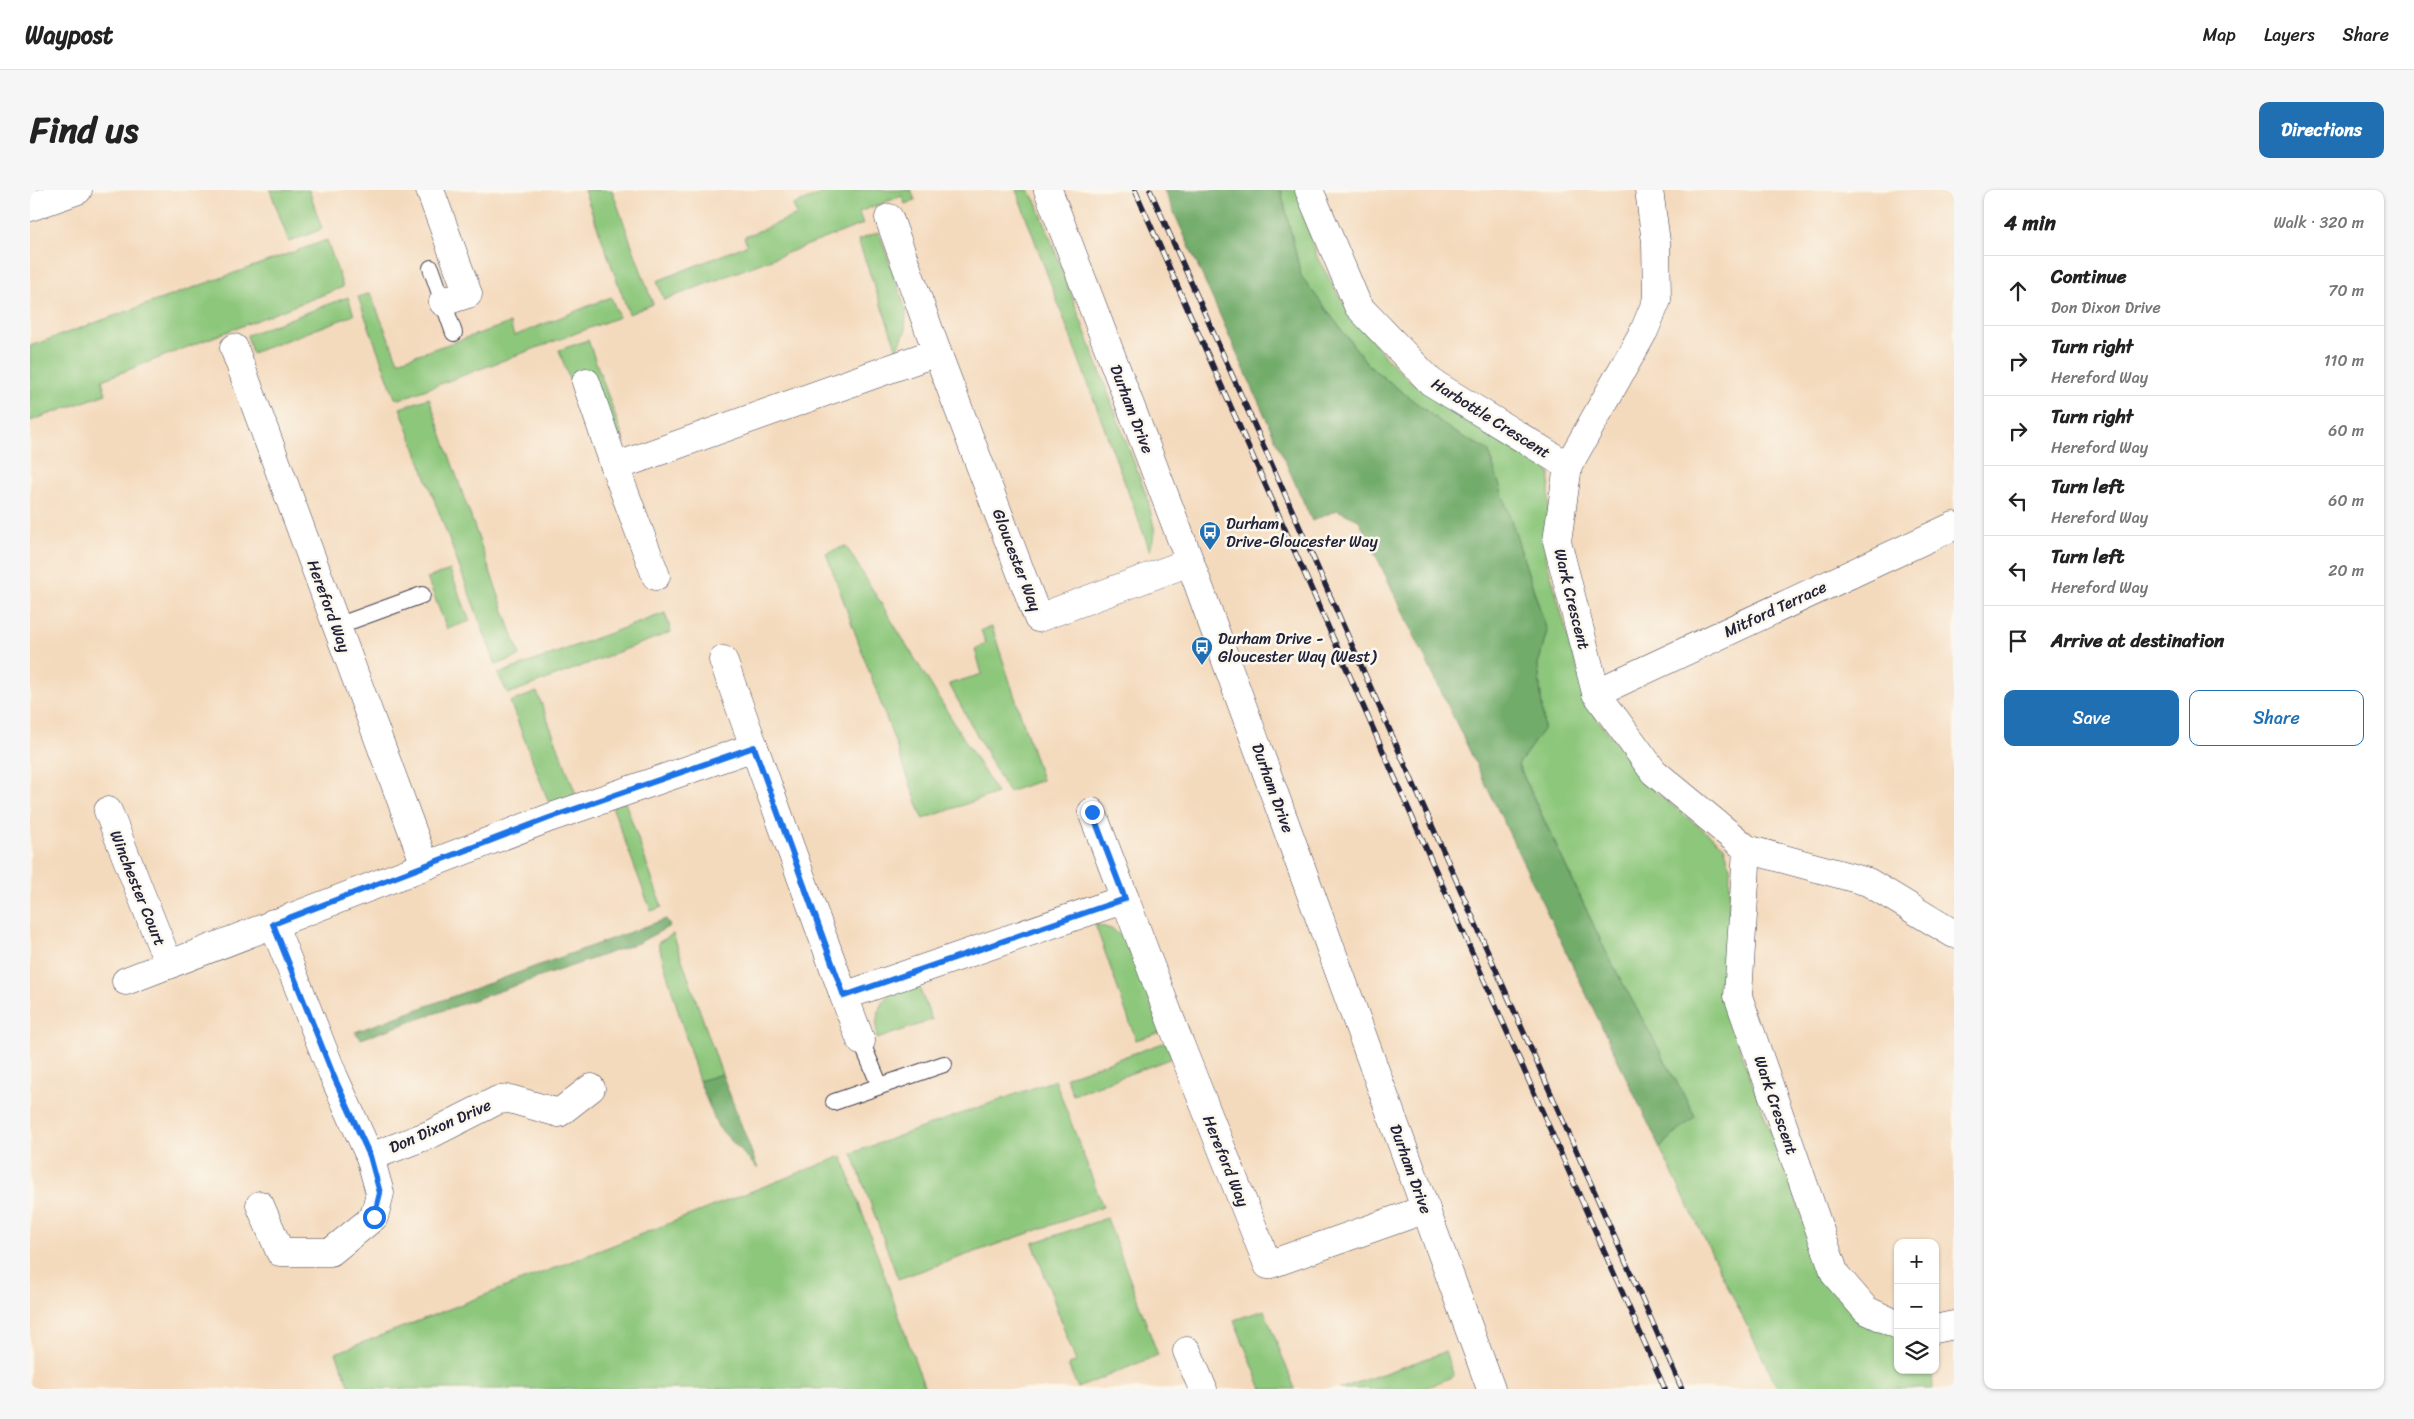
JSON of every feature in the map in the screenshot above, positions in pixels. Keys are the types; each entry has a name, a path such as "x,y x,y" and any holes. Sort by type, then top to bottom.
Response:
{"street":[{"path":"30,207 78,190"},
{"path":"430,190 468,294 443,302"},
{"name":"Durham Drive","path":"1048,190 1190,562 1491,1389"},
{"name":"Harbottle Crescent","path":"1309,190 1358,306 1431,382 1568,466"},
{"name":"Wark Crescent","path":"1649,190 1656,242 1657,300 1644,331 1568,466 1557,541 1596,693 1654,772 1746,849 1868,882 1954,934"},
{"name":"Gloucester Way","path":"889,218 937,352 1038,618 1190,562"},
{"name":"Hereford Way","path":"234,348 425,865"},
{"path":"616,467 937,352"},
{"path":"586,382 656,576"},
{"name":"Mitford Terrace","path":"1596,693 1954,526"},
{"path":"723,660 861,1041"},
{"path":"273,924 549,818 754,747"},
{"name":"Winchester Court","path":"108,811 169,965"},
{"name":"Hereford Way","path":"1092,812 1176,1034 1268,1265 1426,1209"},
{"name":"Wark Crescent","path":"1746,849 1738,996 1835,1274 1866,1310 1894,1323"},
{"path":"844,996 1125,899"},
{"name":"Winchester Court","path":"126,982 273,924"},
{"name":"Don Dixon Drive","path":"260,1205 280,1252 332,1252 374,1217 380,1193 370,1156 334,1077 273,924"},
{"name":"Don Dixon Drive","path":"370,1156 431,1134 498,1100 510,1099 559,1113 591,1088"},
{"path":"1939,1328 1954,1325"},
{"path":"1187,1351 1203,1389"}],"lane":[{"path":"431,268 454,333"},
{"path":"337,626 422,595"},
{"path":"861,1041 880,1086"},
{"path":"834,1102 944,1064"}],"green space":[{"path":"270,190 309,190 322,229 289,242"},
{"path":"584,190 612,190 653,304 629,314"},
{"path":"831,190 911,190 915,200 905,204 902,196 859,212 863,224 664,300 657,281 747,245 744,237 797,215 793,205"},
{"path":"1016,190 1029,190 1037,203 1148,500 1155,532 1150,551"},
{"path":"1164,190 1281,190 1301,276 1369,366 1452,431 1488,450 1547,631 1538,665 1544,728 1518,765 1608,956 1695,1116 1660,1148 1359,520 1337,510 1312,521"},
{"path":"1281,190 1298,190 1317,257 1341,299 1386,358 1416,386 1544,462 1550,475 1546,557 1587,706 1655,792 1724,846 1730,866 1727,996 1741,1053 1823,1272 1859,1324 1894,1332 1894,1374 1932,1374 1933,1389 1778,1389 1660,1148 1695,1116 1608,956 1518,764 1544,728 1538,665 1547,631 1488,450 1452,431 1369,366 1301,276"},
{"path":"879,232 906,310 905,332 897,350 858,240"},
{"path":"327,240 343,287 102,380 106,394 30,421 30,346"},
{"path":"370,293 398,361 510,323 514,336 611,297 619,317 400,399 395,398 358,297"},
{"path":"348,297 354,315 252,353 247,335"},
{"path":"588,340 624,440 610,425 591,373 570,382 559,350"},
{"path":"429,398 520,656 496,665 400,408"},
{"path":"846,546 997,793 923,819 826,553"},
{"path":"450,570 470,621 447,629 427,578"},
{"path":"665,613 671,632 508,694 498,674"},
{"path":"992,627 1042,780 1008,792 949,684 982,674 975,649 986,644 981,630"},
{"path":"537,692 576,794 549,803 510,702"},
{"path":"625,802 662,907 651,911 612,806"},
{"path":"666,919 670,926 638,943 361,1039 355,1032"},
{"path":"1095,924 1114,930 1127,942 1162,1032 1136,1040"},
{"path":"673,934 722,1074 699,1081 658,943"},
{"path":"918,985 932,1020 877,1039 876,1025 878,1012 884,1000 894,991"},
{"path":"1166,1042 1172,1058 1073,1095 1066,1077"},
{"path":"722,1074 758,1169 718,1127 699,1081"},
{"path":"1055,1080 1103,1207 898,1279 852,1153"},
{"path":"842,1156 925,1389 351,1389 336,1353"},
{"path":"1107,1218 1158,1355 1078,1388 1068,1365 1076,1362 1033,1243"},
{"path":"1264,1310 1295,1389 1262,1389 1234,1320"},
{"path":"1445,1352 1454,1376 1423,1389 1339,1389"}],"railway":[{"path":"1135,190 1665,1389"},
{"path":"1150,190 1682,1389"}],"place":[{"name":"Durham Drive-Gloucester Way","path":"1210,551"},
{"name":"Durham Drive - Gloucester Way (West)","path":"1202,666"}],"route":[{"path":"374,1217 380,1193 370,1156 334,1077 273,924 549,818 754,747 844,996 1125,899 1092,812"}]}
